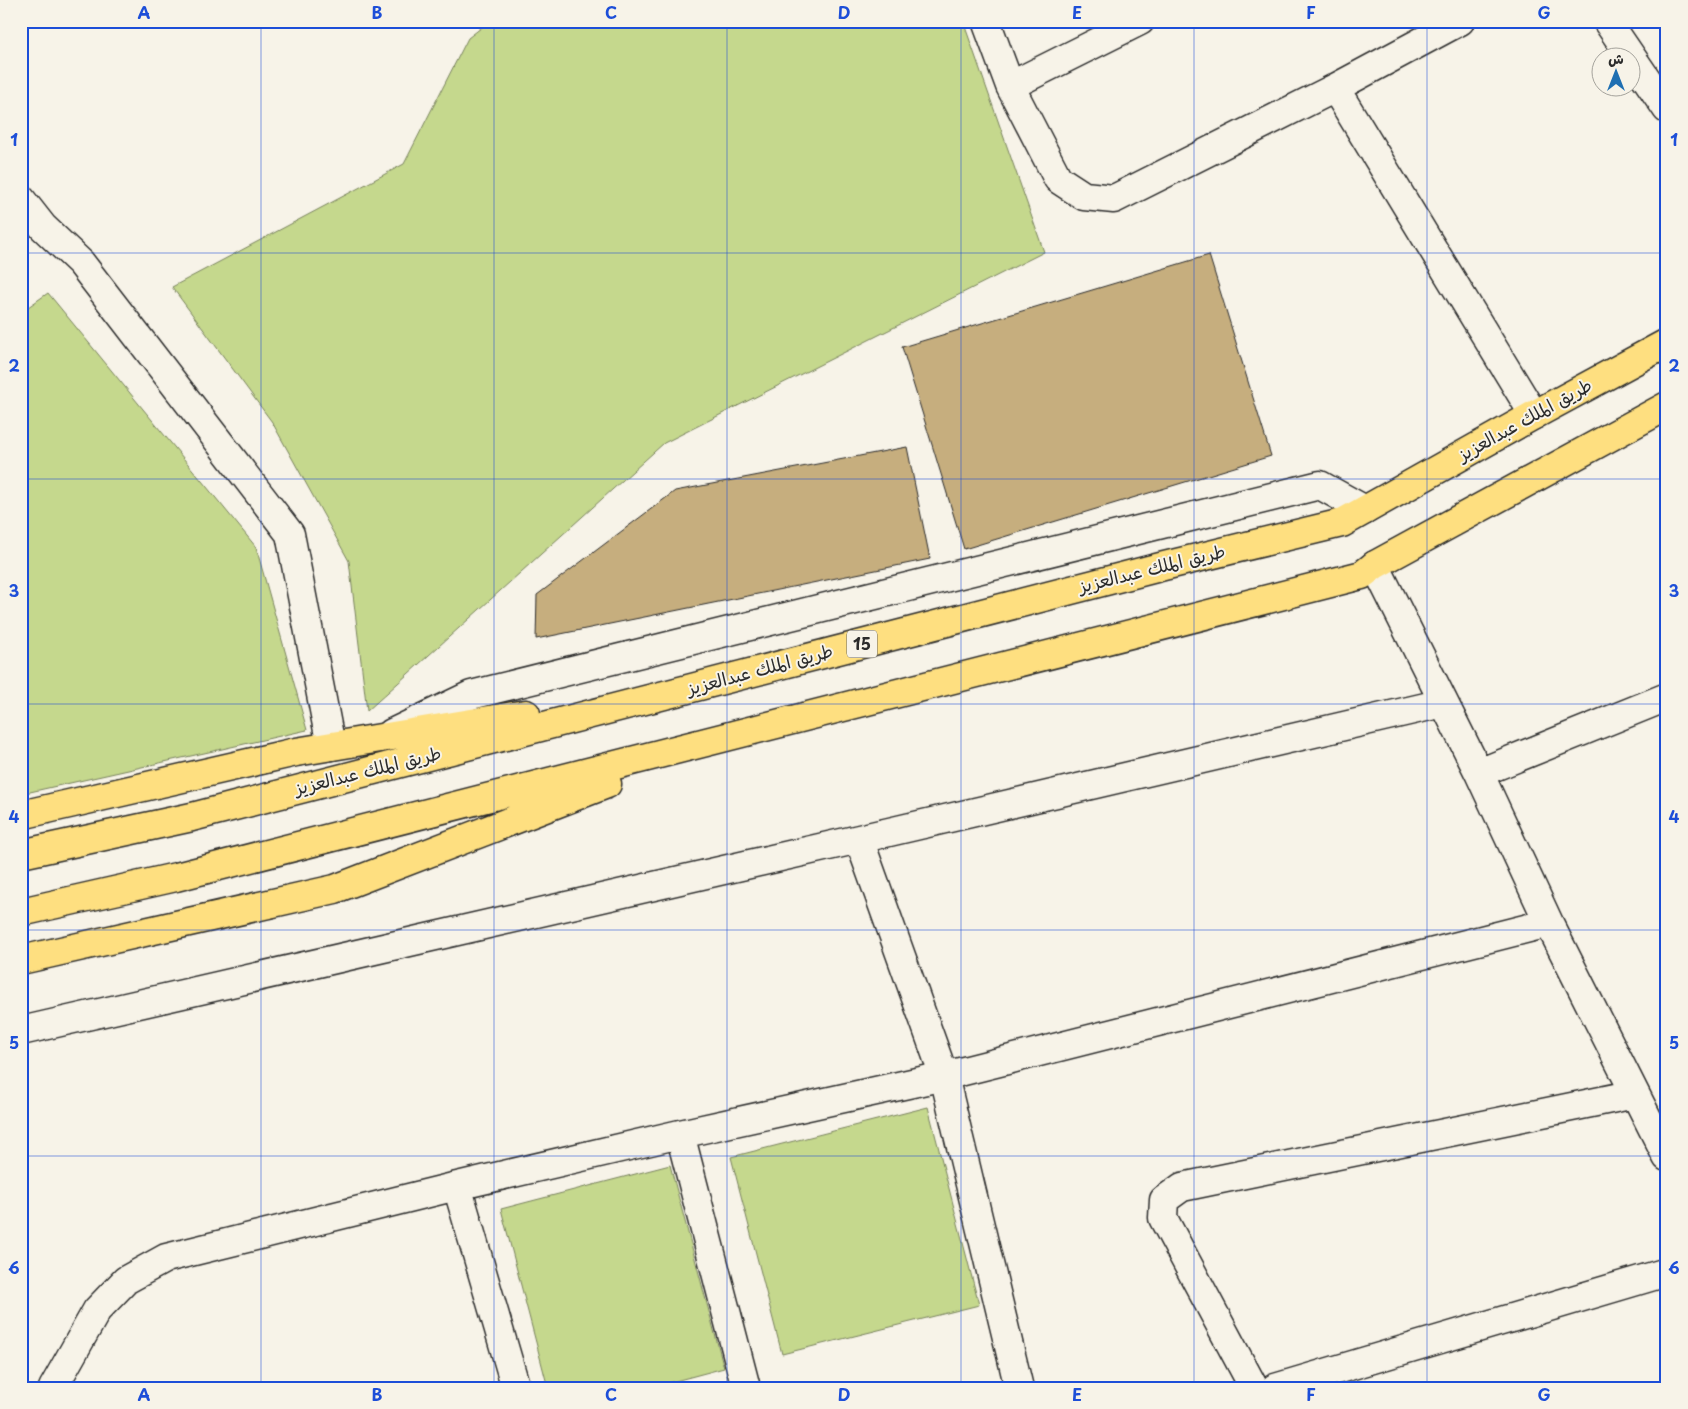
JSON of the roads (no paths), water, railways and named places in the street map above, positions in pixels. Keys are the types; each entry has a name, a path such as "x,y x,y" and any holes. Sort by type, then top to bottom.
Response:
{"highway":[{"name":"طريق الملك عبدالعزيز","path":"21,854 192,817 1164,566 1342,523 1534,414 1667,343"},
{"path":"21,912 176,877 720,740 1170,623 1362,576 1374,565 1667,406"},
{"path":"21,815 296,752 708,684"},
{"path":"21,960 334,889 720,740"}],"street":[{"path":"986,21 1010,86 1058,179 1084,196 1114,199 1335,88 1460,21"},
{"path":"1010,86 1140,21"},
{"path":"1608,21 1667,109"},
{"path":"1335,88 1534,414"},
{"path":"21,199 43,227 81,262 290,534 331,746"},
{"path":"381,738 471,695 1320,485 1365,510"},
{"path":"1374,565 1478,773 1549,923 1667,1157"},
{"path":"1478,773 1667,697"},
{"path":"21,1031 1443,703"},
{"path":"859,839 944,1076 1019,1388"},
{"path":"52,1388 97,1310 126,1280 166,1258 457,1186 680,1134 944,1076 1549,923"},
{"path":"1254,1388 1163,1218 1164,1200 1182,1187 1635,1094"},
{"path":"680,1134 746,1388"},
{"path":"457,1186 516,1388"},
{"path":"1288,1386 1667,1272"}]}
